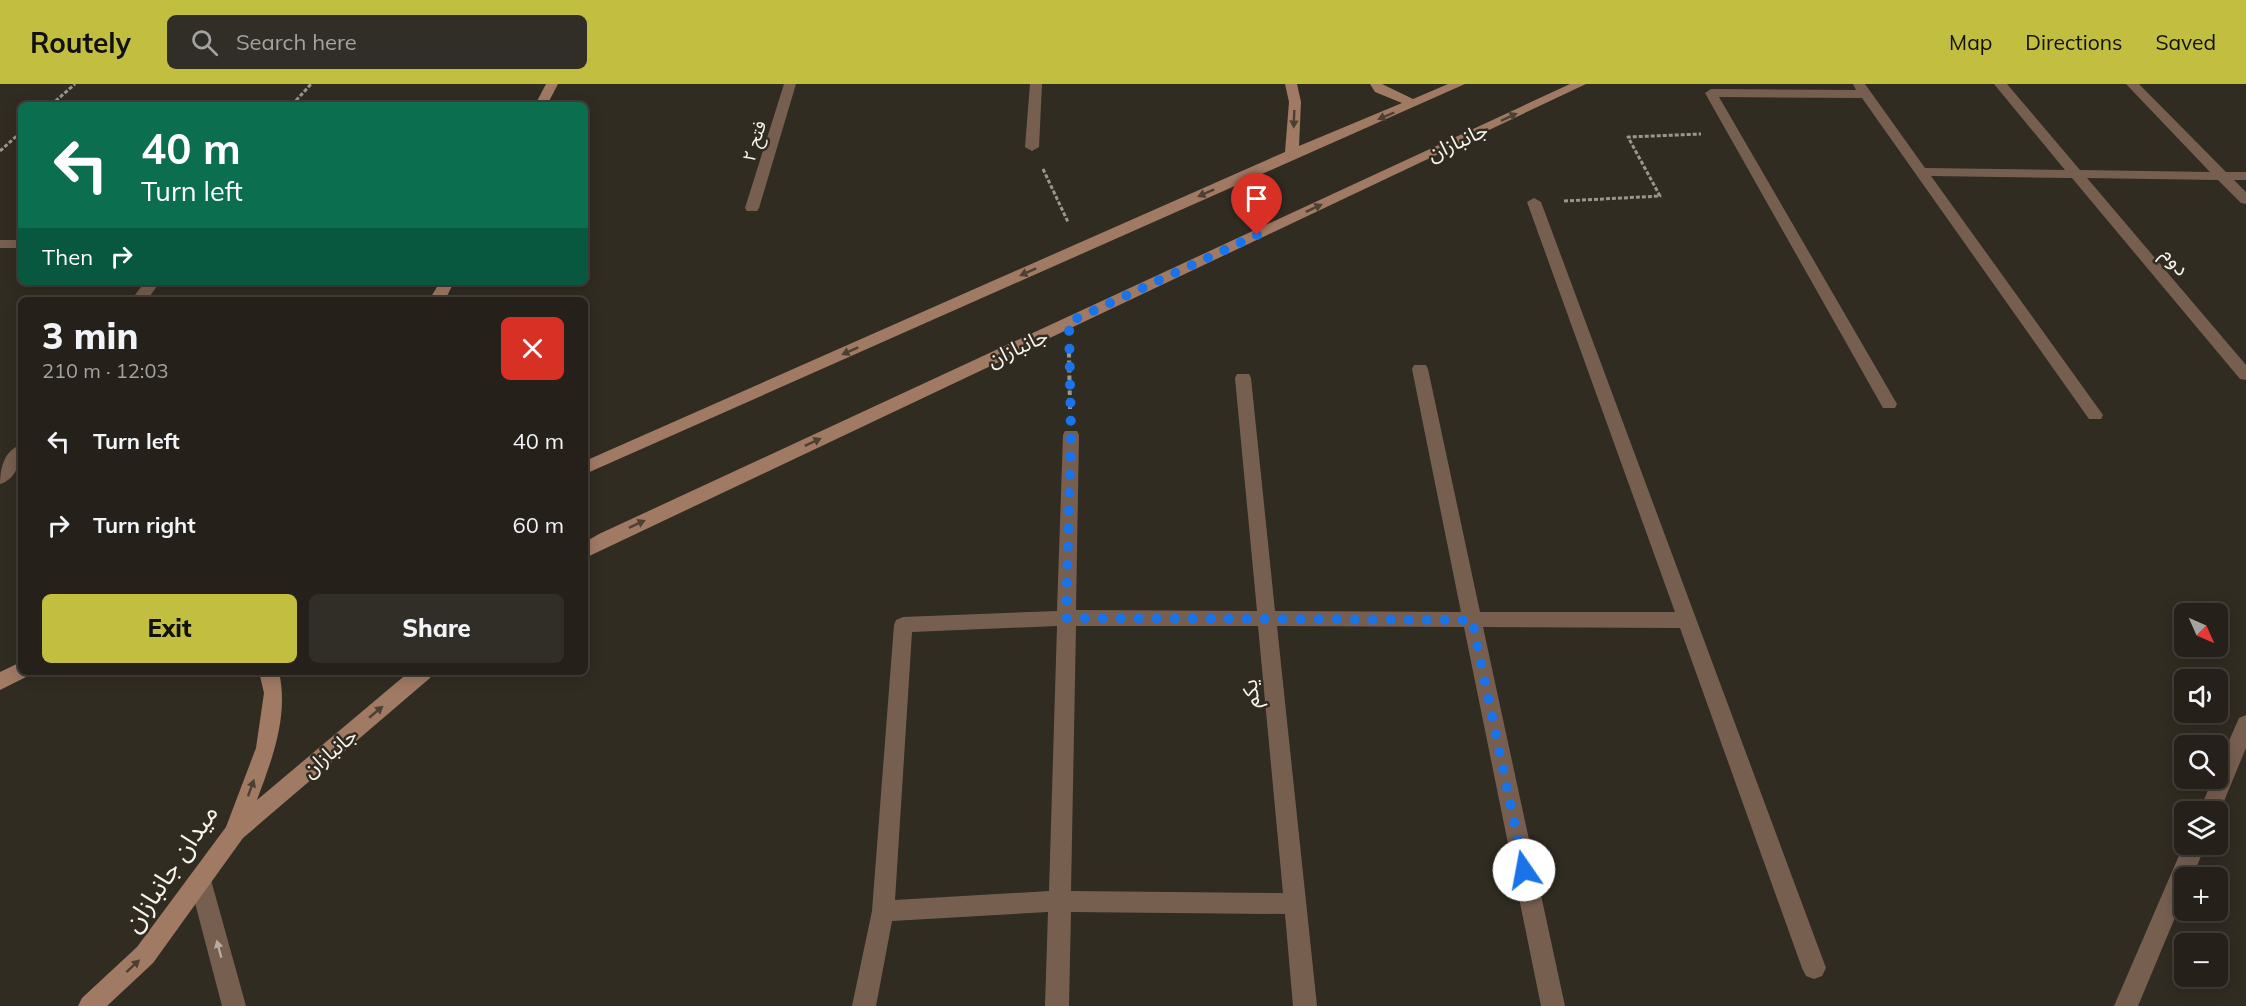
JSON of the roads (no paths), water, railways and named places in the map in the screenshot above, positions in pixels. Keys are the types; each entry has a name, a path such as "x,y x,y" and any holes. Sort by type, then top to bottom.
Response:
{"street":[{"path":"543,102 552,84"},
{"name":"فتح ۲","path":"752,208 790,84"},
{"path":"1032,147 1036,84"},
{"path":"1291,84 1294,102 1292,154"},
{"path":"1376,84 1379,89 1414,104"},
{"path":"588,467 1292,154 1458,84"},
{"name":"جانبازان","path":"588,549 616,534 1580,84"},
{"name":"دوم","path":"2000,84 2246,375"},
{"path":"2132,84 2246,200"},
{"path":"1889,404 1711,93 1861,89 2095,415"},
{"path":"1921,172 2246,176"},
{"path":"1534,202 1814,968"},
{"path":"0,244 18,244"},
{"path":"141,297 151,285"},
{"path":"1420,369 1553,1006"},
{"name":"یکم","path":"1244,378 1305,1006"},
{"path":"1057,1006 1071,435"},
{"path":"0,478 18,455"},
{"path":"864,1006 883,912 903,625 1066,618 1687,620"},
{"path":"0,682 18,672"},
{"name":"میدان جانبازان","path":"90,1006 145,955 235,832 266,748 274,693 270,675"},
{"name":"جانبازان","path":"235,832 419,675"},
{"path":"2214,801 2246,724"},
{"path":"2126,1006 2190,855"},
{"path":"200,880 234,1006"},
{"path":"883,912 1059,901 1295,904"}]}
